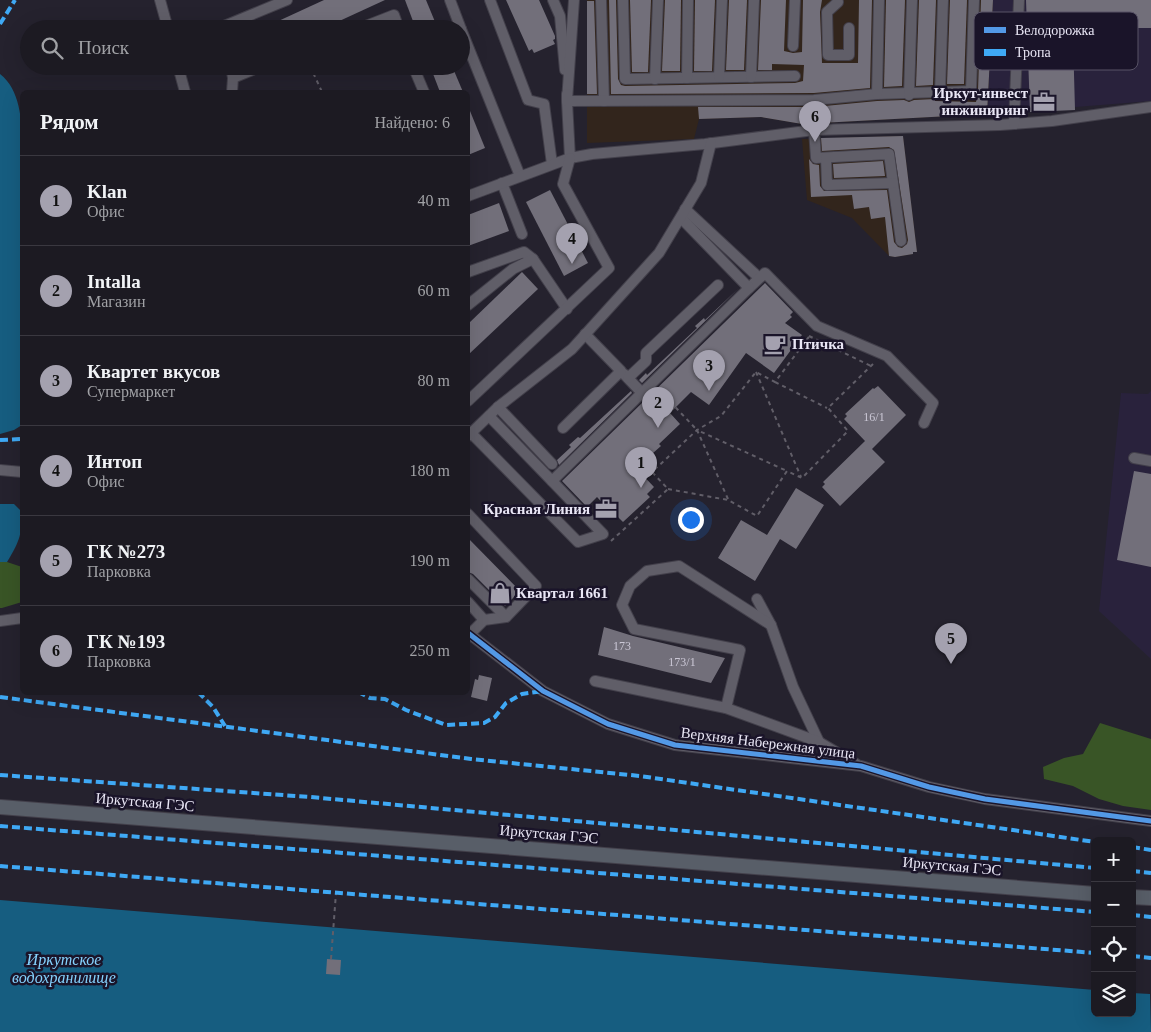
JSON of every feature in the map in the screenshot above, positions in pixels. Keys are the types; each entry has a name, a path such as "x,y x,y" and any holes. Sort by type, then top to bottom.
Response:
{"main road":[{"name":"Иркутская ГЭС","path":"0,807 1091,894"},
{"path":"1136,896 1151,898"}],"street":[{"path":"160,0 166,20"},
{"path":"239,20 288,0"},
{"path":"450,0 458,20"},
{"path":"490,0 528,100 544,104 552,164"},
{"path":"470,400 609,268 562,184 570,158 568,101 560,16 553,0"},
{"path":"568,101 574,0"},
{"path":"600,0 604,101"},
{"path":"623,0 625,79 795,76"},
{"path":"655,78 658,0"},
{"path":"687,78 688,0"},
{"path":"719,77 722,0"},
{"path":"751,77 754,0"},
{"path":"793,46 795,0"},
{"path":"838,0 827,12 828,55 848,55 849,28"},
{"path":"877,94 879,0"},
{"path":"909,94 912,0"},
{"path":"940,93 943,0"},
{"path":"568,101 814,100 877,94 970,91 974,0"},
{"path":"381,20 394,15 396,20"},
{"path":"470,51 520,176"},
{"path":"1014,124 1015,70"},
{"path":"180,75 184,90"},
{"path":"232,75 232,90"},
{"path":"233,78 240,75"},
{"path":"417,75 423,90"},
{"path":"470,195 570,158 814,130 1014,124 1052,121 1151,107"},
{"path":"814,130 816,158 889,154 901,241"},
{"path":"470,434 498,407 572,349 659,253 701,183 711,143"},
{"path":"826,158 827,186 893,183"},
{"path":"502,183 522,234"},
{"path":"683,213 755,274"},
{"path":"683,213 749,288"},
{"path":"470,271 524,252 533,259 567,309"},
{"path":"470,303 512,269 533,259"},
{"path":"552,481 765,273 817,326 887,356 933,403 924,423"},
{"path":"562,428 625,375 646,361 646,353 718,285"},
{"path":"585,334 642,393"},
{"path":"498,407 552,464"},
{"path":"470,436 578,542 603,534 489,416"},
{"path":"1134,458 1151,461"},
{"path":"0,470 20,472"},
{"path":"470,516 536,586 506,617 484,620 470,632"},
{"path":"726,708 740,650 634,630 622,605 630,586 647,571 678,566 771,625"},
{"path":"470,581 506,617"},
{"path":"757,599 771,625 793,687 819,742"},
{"path":"470,604 484,620"},
{"path":"0,621 20,618"},
{"name":"Верхняя Набережная улица","path":"470,636 543,691 608,724 675,745 861,766 929,788 985,799 1151,821"},
{"path":"595,681 726,708 819,742 861,766"}],"path":[{"path":"314,75 321,90"},
{"path":"775,382 817,326"},
{"path":"809,336 872,366"},
{"path":"828,408 883,354"},
{"path":"756,372 828,408 848,431 802,478"},
{"path":"756,372 721,416 697,430 652,472 668,489 728,500 756,516 787,471"},
{"path":"756,372 802,478"},
{"path":"652,383 697,430 728,500"},
{"path":"697,430 802,478"},
{"path":"611,541 668,489"},
{"path":"331,959 336,893"}],"shaded area":[{"path":"587,0 993,0 992,12 974,12 974,70 989,70 987,114 802,124 761,117 699,119 694,139 587,143"},
{"path":"993,0 1151,0 1151,101 987,114 989,70 1138,70 1138,12 992,12"},
{"path":"903,136 917,252 895,257 889,256 852,218 807,200 802,139"},
{"path":"1151,391 1151,659 1099,611 1121,393 1148,394"}],"green space":[{"path":"0,562 7,562 20,566 20,603 0,608"},
{"path":"1100,723 1151,739 1151,810 1123,806 1099,799 1073,786 1044,779 1043,767 1064,758 1083,754"}],"water":[{"path":"0,74 14,93 20,114 20,426 0,434"},
{"path":"0,504 14,504 20,510 19,538 7,562 0,562"},
{"name":"Иркутское водохранилище","path":"0,900 1091,990 1091,1017 1136,1017 1136,993 1150,994 1151,1032 0,1032"}],"building":[{"path":"324,0 385,0 342,20 281,20"},
{"path":"405,0 426,0 434,20 413,20"},
{"path":"506,0 539,0 555,36 553,40 555,44 534,53 532,49 529,51"},
{"path":"609,0 616,0 618,79 621,85 625,86 795,83 803,81 804,65 772,64 772,70 758,70 761,0 786,0 784,51 793,53 802,52 803,0 822,0 820,12 822,63 858,63 859,0 872,0 870,88 814,93 611,94"},
{"path":"630,0 651,0 648,72 632,72"},
{"path":"665,0 681,0 680,71 662,71"},
{"path":"695,0 715,0 712,71 694,71"},
{"path":"729,0 747,0 744,70 726,70"},
{"path":"886,0 905,0 902,86 884,87"},
{"path":"919,0 936,0 933,85 916,86"},
{"path":"950,0 967,0 964,84 947,84"},
{"path":"981,0 993,0 992,12 981,12"},
{"path":"1026,0 1151,0 1151,28 1138,28 1138,12 1026,12"},
{"path":"587,1 594,1 597,94 587,94"},
{"path":"979,70 989,70 987,114 802,124 761,117 699,119 698,107 814,107 877,101 904,100 909,102 935,99 935,101 976,102"},
{"path":"1028,70 1074,70 1075,110 1030,112"},
{"path":"433,75 456,75 462,90 439,90"},
{"path":"470,111 485,148 470,154"},
{"path":"903,136 917,252 895,257 889,256 885,217 871,219 869,207 854,209 852,195 811,197 809,159 813,164 819,165 820,186 824,191 887,190 894,242 898,247 902,248 907,244 908,240 894,150 889,147 822,151 821,138"},
{"path":"883,161 885,176 834,178 833,164"},
{"path":"550,190 588,263 564,276 526,202"},
{"path":"499,203 509,231 470,245 470,214"},
{"path":"522,272 538,289 470,353 470,322"},
{"path":"765,283 793,312 790,315 792,317 785,323 802,335 774,373 746,353 709,405 691,392 670,413 680,424 659,444 661,446 636,468 654,487 647,494 650,497 623,522 597,497 587,507 562,481"},
{"path":"739,288 642,383 639,380 646,373 647,375 697,328 695,326 704,318 705,320"},
{"path":"878,386 906,415 872,449 885,462 840,506 822,487 825,484 823,482 865,441 844,419 847,416 845,414 873,388"},
{"path":"631,391 632,393 559,465 557,460 571,447 569,445 578,437 580,438"},
{"path":"1134,471 1151,474 1151,567 1117,560"},
{"path":"796,488 824,505 796,549 780,539 755,581 718,558 741,520 767,535"},
{"path":"470,540 520,591 505,606 470,573"},
{"path":"604,627 633,636 725,658 711,683 598,655"},
{"path":"479,675 492,678 487,701 471,697 475,679 478,680"},
{"path":"327,959 341,960 340,975 326,974"}],"marked path":[{"path":"0,24 15,0"},
{"path":"0,440 20,439"},
{"path":"364,695 370,698 385,699 406,710 446,725 484,723 495,717 506,703 522,694 543,691"},
{"path":"201,695 213,707 225,726"},
{"path":"0,697 471,759 640,776 1091,841"},
{"path":"0,775 310,797 1091,868"},
{"path":"0,826 1091,912"},
{"path":"1136,848 1151,850"},
{"path":"0,866 1091,953"},
{"path":"1136,871 1151,873"},
{"path":"1136,915 1151,917"},
{"path":"1136,956 1151,958"}],"cycle path":[{"path":"470,635 543,691 608,724 675,745 861,766 929,787 985,799 1151,821"}],"place":[{"name":"Иркут-инвест инжиниринг","path":"1044,102"},
{"name":"ГК №193","path":"815,142"},
{"name":"Интоп","path":"572,264"},
{"name":"Птичка","path":"775,344"},
{"name":"Квартет вкусов","path":"709,391"},
{"name":"Intalla","path":"658,428"},
{"name":"Klan","path":"641,488"},
{"name":"Красная Линия","path":"606,509"},
{"name":"Квартал 1661","path":"500,593"},
{"name":"ГК №273","path":"951,664"}]}
